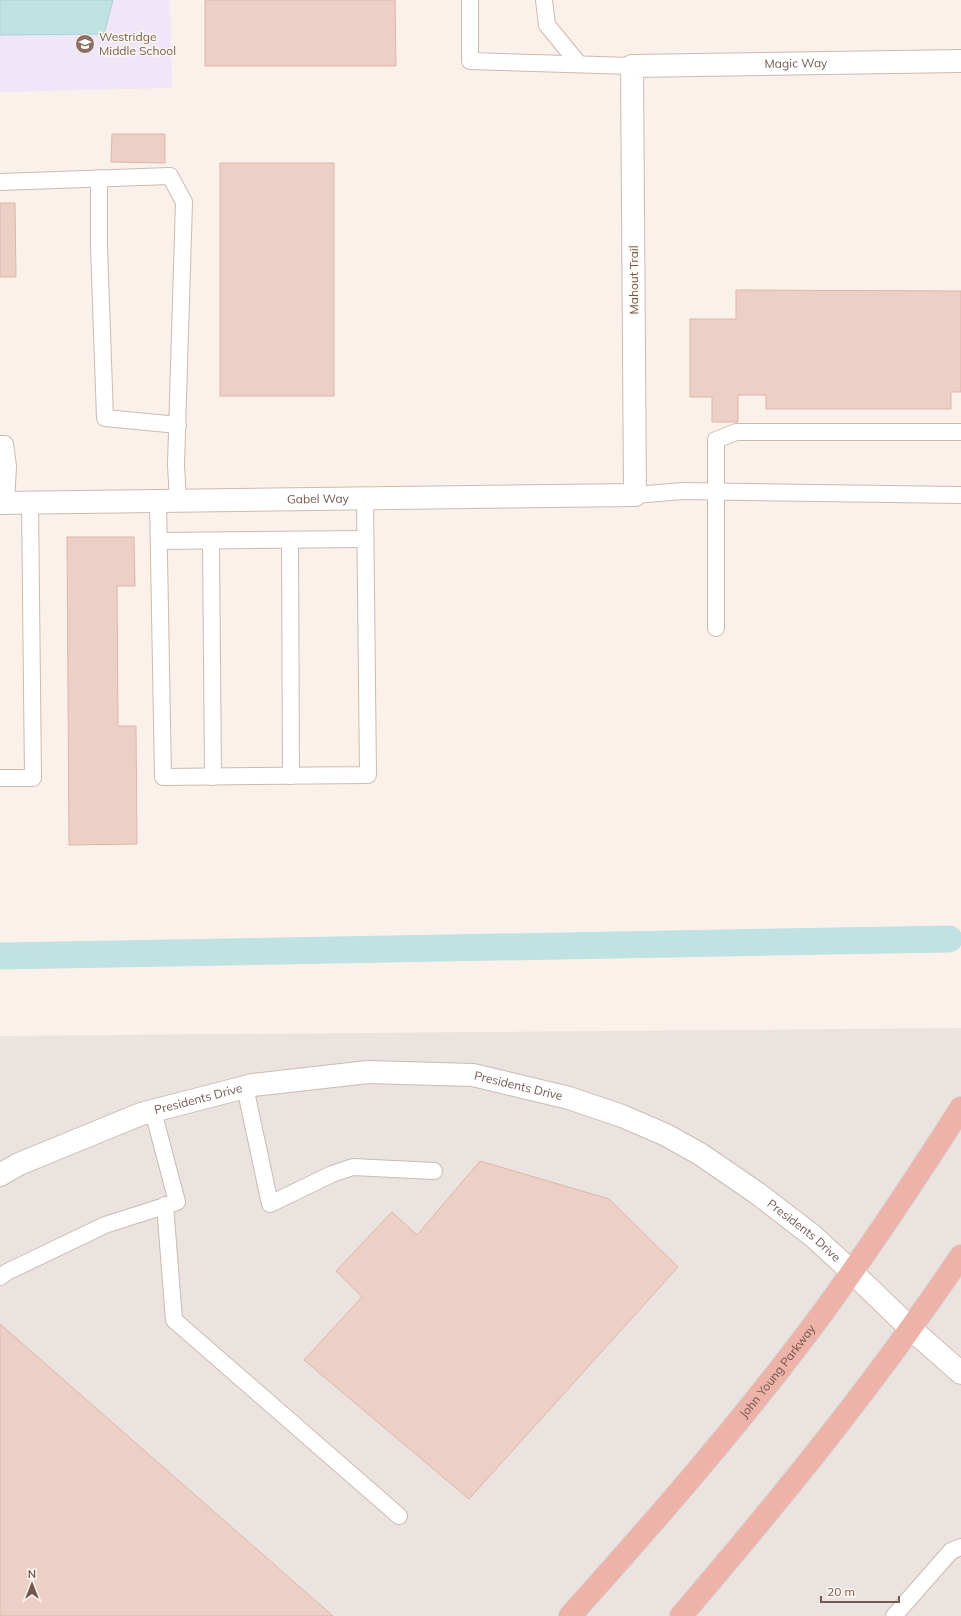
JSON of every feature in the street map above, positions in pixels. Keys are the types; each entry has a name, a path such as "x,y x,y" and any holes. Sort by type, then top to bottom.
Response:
{"highway":[{"name":"John Young Parkway","path":"570,1616 661,1514 744,1415 824,1312 926,1164 961,1108"},
{"path":"681,1616 785,1492 910,1328 961,1256"}],"street":[{"name":"Magic Way","path":"632,66 961,61"},
{"name":"Mahout Trail","path":"632,66 635,495"},
{"name":"Gabel Way","path":"3,503 635,495"},
{"name":"Presidents Drive","path":"0,1175 19,1164 141,1114 253,1085 368,1072 474,1075 569,1098 622,1116 666,1135 700,1154 757,1193 813,1236 961,1374"}],"lane":[{"path":"470,0 470,61 632,66"},
{"path":"544,0 547,25 579,64"},
{"path":"0,182 170,176 184,202 176,464 159,541 163,777 368,775 365,498"},
{"path":"99,178 98,246 105,418 178,425"},
{"path":"716,628 716,440 736,432 961,432"},
{"path":"0,444 5,444 8,466 3,503"},
{"path":"635,495 683,491 961,495"},
{"path":"0,778 32,778 30,502"},
{"path":"159,541 365,539"},
{"path":"290,540 291,776"},
{"path":"211,541 213,777"},
{"path":"245,1087 270,1204 332,1174 353,1167 434,1171"},
{"path":"0,1277 105,1225 177,1202 153,1111"},
{"path":"165,1205 174,1320 399,1516"},
{"path":"894,1616 951,1551 961,1547"}],"shaded area":[{"name":"Westridge Middle School","path":"0,0 170,0 172,88 0,92"},
{"path":"961,1028 961,1616 0,1616 0,1036"}],"water":[{"path":"0,0 113,0 104,34 0,35"}],"building":[{"path":"205,0 395,0 396,66 205,66"},
{"path":"112,134 165,134 165,163 111,162"},
{"path":"220,163 334,163 334,396 220,396"},
{"path":"0,203 15,203 16,277 0,277"},
{"path":"736,290 961,291 961,392 951,392 951,409 766,409 766,395 738,395 738,422 712,422 712,397 690,397 690,319 736,319"},
{"path":"67,537 134,537 135,586 117,586 118,726 136,726 137,844 69,845"},
{"path":"480,1161 609,1199 678,1267 469,1499 304,1360 362,1297 336,1271 392,1212 417,1235"},
{"path":"0,1324 333,1616 0,1616"}],"waterway":[{"path":"0,956 949,939"}],"place":[{"name":"Westridge Middle School","path":"85,44"}]}
